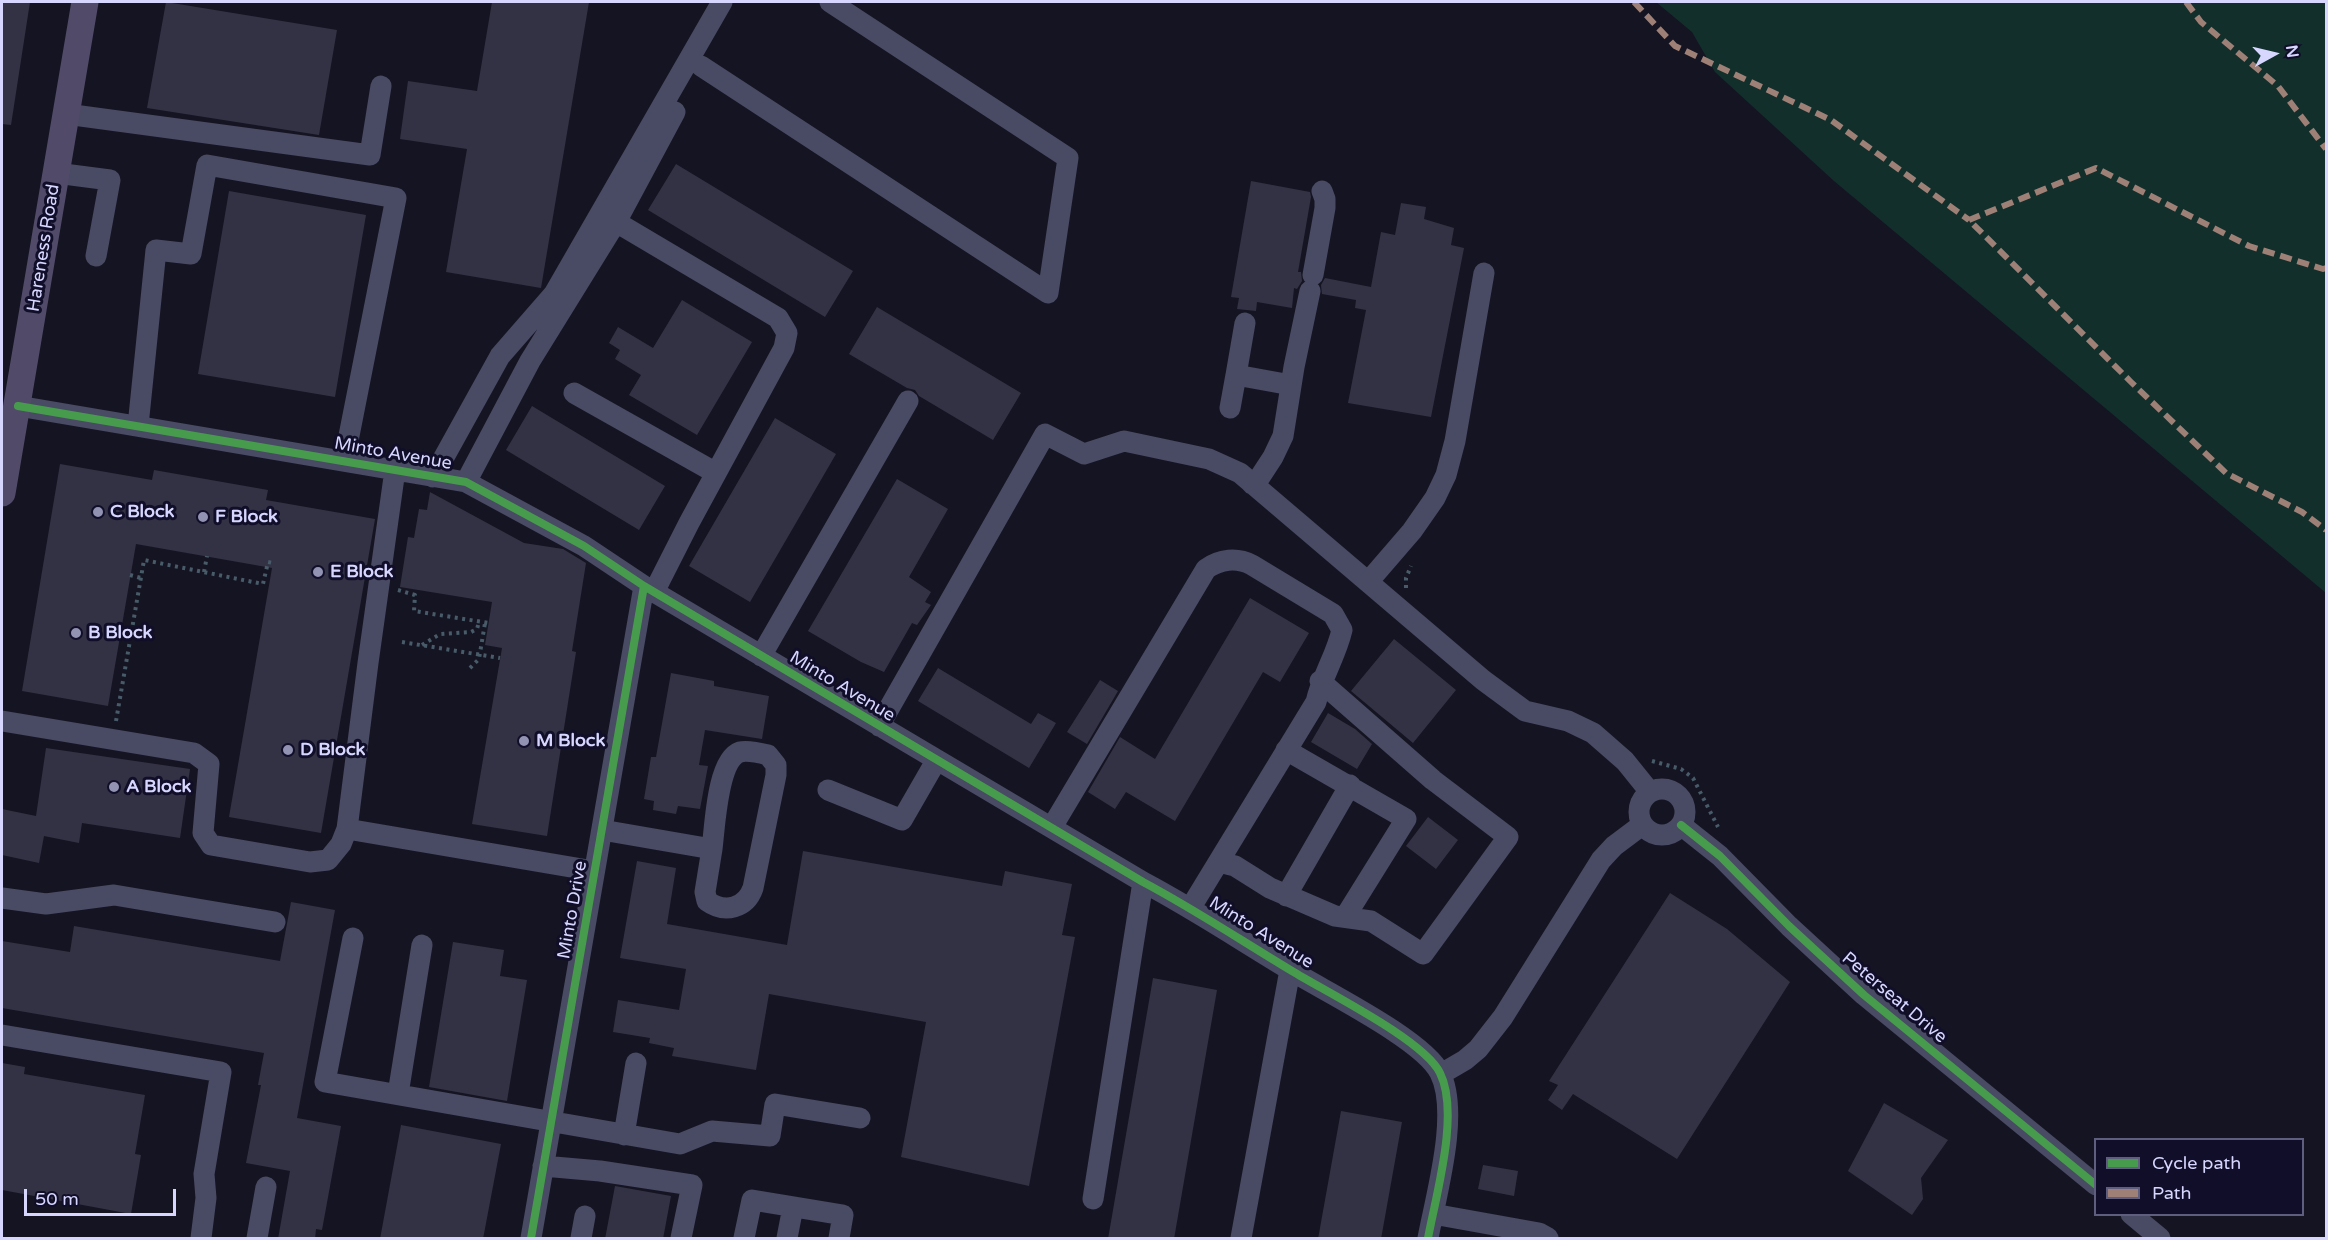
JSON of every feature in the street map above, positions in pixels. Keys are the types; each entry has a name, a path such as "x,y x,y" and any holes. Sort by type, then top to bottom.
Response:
{"main road":[{"name":"Hareness Road","path":"2,494 85,2"}],"street":[{"path":"433,477 500,356 554,294 723,2"},
{"path":"466,482 530,361 616,222 737,2"},
{"path":"697,73 1048,293 1068,158 830,2"},
{"path":"66,114 370,155 381,86"},
{"path":"138,426 156,250 191,254 207,165 396,198 344,461"},
{"path":"57,173 110,180 96,256"},
{"path":"1246,478 1258,480 1279,448 1283,436 1325,208 1322,191"},
{"name":"Minto Drive","path":"531,1239 594,871 649,589 784,348 787,333 778,318 616,222"},
{"path":"1368,582 1412,531 1435,498 1446,475 1455,441 1484,273"},
{"path":"1230,408 1245,323"},
{"path":"1236,375 1291,385"},
{"path":"574,393 716,473"},
{"path":"761,656 908,401"},
{"name":"Minto Avenue","path":"18,406 466,482 584,546 649,589 936,761 1191,908 1407,1040 1431,1058 1441,1074 1449,1107 1446,1139 1428,1239"},
{"path":"879,726 1045,434 1084,454 1124,441 1209,459 1246,478 1515,704 1526,711 1554,717 1581,726 1593,733 1625,761 1650,792"},
{"path":"2,721 194,753 209,764 203,833 211,845 310,862 328,860 341,844 347,829 395,470"},
{"path":"1052,827 1206,569 1222,561 1245,561 1333,614 1342,630 1338,648 1320,681 1316,702 1191,908"},
{"path":"1219,861 1235,866 1286,896 1335,916 1371,921 1423,954 1508,837 1433,780 1320,681"},
{"path":"1286,750 1406,819 1345,918"},
{"path":"741,752 768,755 776,765 776,775 753,888 745,903 733,908 722,908 707,901 705,892 712,849 723,772 733,756 741,752"},
{"path":"828,790 902,820 936,761"},
{"path":"1286,896 1350,785"},
{"path":"1665,789 1678,796 1685,810 1681,825 1669,835 1661,836 1647,831 1642,825 1639,810 1644,797 1650,792 1665,789"},
{"path":"1441,1074 1465,1060 1491,1033 1601,860 1614,846 1642,825"},
{"name":"Peterseat Drive","path":"1681,825 1720,856 1789,926 1864,995 2094,1183"},
{"path":"347,829 594,871"},
{"path":"602,831 712,849"},
{"path":"1093,1199 1143,882"},
{"path":"2,898 46,904 114,895 275,922"},
{"path":"353,938 325,1082 680,1144 712,1131 770,1136 775,1104 860,1118"},
{"path":"398,1094 422,945"},
{"path":"1241,1239 1290,970"},
{"path":"2,1035 221,1072 204,1174 206,1198 201,1239"},
{"path":"624,1135 636,1063"},
{"path":"543,1166 600,1171 692,1185 681,1239"},
{"path":"257,1239 266,1187"},
{"path":"744,1239 752,1200 843,1215 839,1239"},
{"path":"787,1239 793,1207"},
{"path":"1433,1214 1542,1237"},
{"path":"581,1239 585,1216"},
{"path":"2131,1216 2160,1239"}],"path":[{"path":"204,572 207,556"},
{"path":"113,740 144,560 263,584 268,562 273,563"},
{"path":"130,575 141,578"},
{"path":"379,585 415,595 414,611 487,623 479,659 470,668"},
{"path":"421,645 440,634 471,632 477,628 479,622"},
{"path":"402,642 500,658"}],"green space":[{"path":"1656,2 2326,2 2326,593 1834,181 1715,72 1692,32"}],"building":[{"path":"2,2 30,2 11,125 2,124"},
{"path":"166,2 337,30 319,135 147,108"},
{"path":"492,2 589,2 541,288 446,272 467,149 400,139 408,81 477,91"},
{"path":"676,164 853,271 825,317 648,210"},
{"path":"1251,181 1310,192 1298,272 1301,272 1302,281 1297,289 1294,288 1292,308 1257,302 1256,311 1237,309 1239,298 1231,297"},
{"path":"229,191 366,215 335,397 198,374"},
{"path":"1401,203 1426,207 1424,219 1454,228 1451,245 1464,248 1431,417 1348,403 1366,310 1355,308 1356,300 1322,294 1321,285 1325,278 1371,287 1381,232 1395,235"},
{"path":"682,300 752,342 697,435 629,395 641,375 615,359 620,350 609,343 618,327 653,348"},
{"path":"877,307 1021,393 993,440 919,396 915,390 907,388 849,354"},
{"path":"532,406 665,486 639,530 506,450"},
{"path":"775,418 836,454 750,602 689,566"},
{"path":"60,464 152,480 154,470 268,490 266,500 375,519 321,833 229,817 272,568 136,544 108,706 22,691"},
{"path":"897,479 948,509 909,577 931,592 925,602 931,605 917,625 912,623 884,672 861,662 808,631"},
{"name":"M Block","path":"430,492 524,543 563,549 586,563 572,651 576,652 547,836 472,824 502,648 485,645 492,602 400,587 408,537 414,538 419,509 427,510"},
{"path":"1250,598 1309,633 1280,682 1263,672 1175,821 1126,792 1115,809 1088,792 1120,737 1155,759"},
{"path":"1394,639 1456,690 1413,743 1351,691"},
{"path":"938,668 1031,724 1038,713 1056,723 1029,768 918,701"},
{"path":"671,673 714,681 714,686 769,696 762,739 705,730 699,765 708,766 700,809 678,806 676,814 653,810 654,801 644,799 651,757 656,757"},
{"path":"1100,680 1118,691 1087,744 1067,732"},
{"path":"1328,713 1355,729 1372,744 1357,769 1311,742"},
{"name":"A Block","path":"46,748 190,769 180,838 82,823 79,843 44,836 39,863 2,855 2,809 36,816"},
{"path":"1428,817 1458,840 1436,869 1406,846"},
{"path":"803,851 1002,886 1005,871 1072,884 1062,935 1075,937 1029,1186 901,1157 926,1022 769,994 756,1070 672,1056 674,1048 649,1043 650,1038 613,1032 618,1000 679,1010 686,969 620,958 637,861 676,868 667,924 787,945"},
{"path":"1670,893 1727,929 1790,982 1677,1159 1573,1094 1562,1110 1548,1100 1558,1085 1549,1081"},
{"path":"291,902 335,910 297,1118 341,1126 322,1230 316,1229 315,1239 278,1239 290,1171 246,1163 261,1085 258,1085 264,1053 2,1008 2,941 70,952 74,926 280,961"},
{"path":"453,942 504,950 500,976 527,980 507,1101 429,1087"},
{"path":"1153,978 1217,990 1174,1239 1108,1239"},
{"path":"2,1063 25,1067 24,1074 145,1095 135,1154 141,1155 131,1214 2,1190"},
{"path":"1884,1103 1948,1140 1921,1178 1923,1199 1912,1215 1848,1171"},
{"path":"1341,1111 1402,1122 1381,1239 1318,1239"},
{"path":"401,1125 501,1144 483,1239 380,1239"},
{"path":"1483,1165 1518,1171 1514,1196 1478,1189"},
{"path":"615,1186 671,1196 663,1239 605,1239"}],"marked path":[{"path":"1634,2 1675,46 1831,120 1969,220"},
{"path":"2186,2 2201,22 2278,86 2326,149"},
{"path":"2326,268 2249,246 2096,168 1969,220 2226,473 2302,512 2326,530"}],"cycle path":[{"path":"18,406 466,482 584,546 644,586 1199,914 1373,1018 1415,1046 1440,1073 1446,1090 1448,1110 1441,1177 1428,1238"},
{"path":"531,1238 644,586"},
{"path":"1681,825 1720,856 1789,926 1864,995 2094,1183"}],"place":[{"name":"C Block","path":"98,512"},
{"name":"F Block","path":"203,517"},
{"name":"E Block","path":"318,572"},
{"name":"B Block","path":"76,633"},
{"name":"M Block","path":"524,741"},
{"name":"D Block","path":"288,750"},
{"name":"A Block","path":"114,787"}]}
